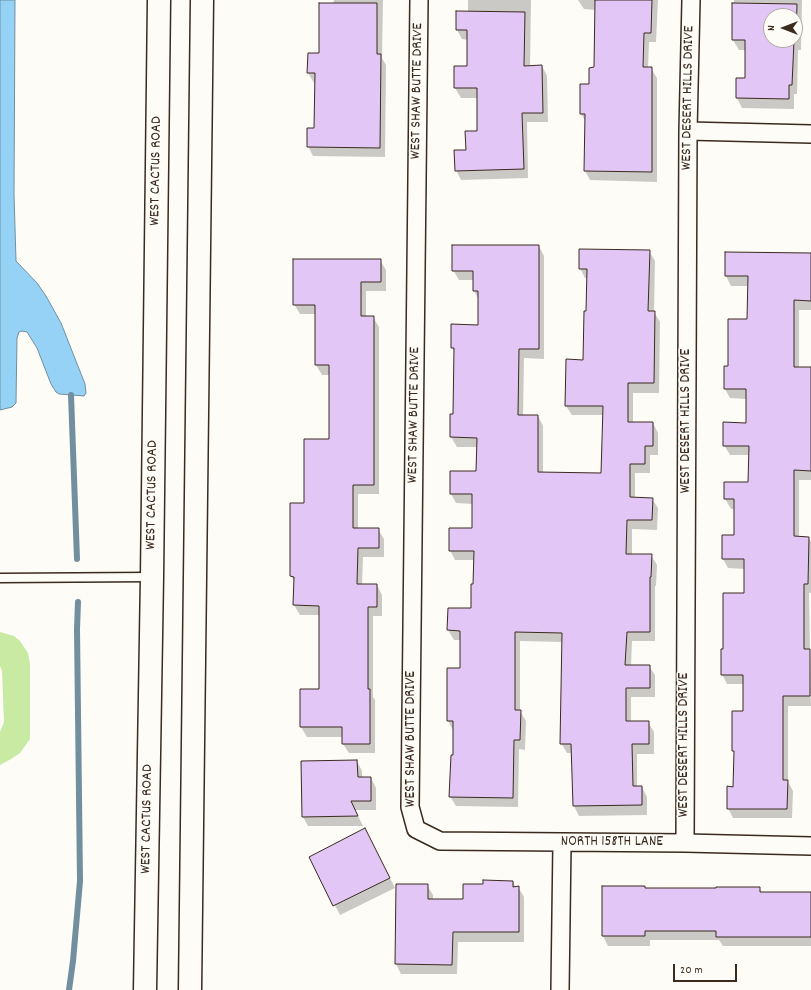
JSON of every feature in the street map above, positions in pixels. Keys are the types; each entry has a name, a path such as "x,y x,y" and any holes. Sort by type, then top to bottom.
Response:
{"main road":[{"name":"WEST CACTUS ROAD","path":"145,990 159,0"},
{"path":"190,990 202,0"}],"street":[{"name":"WEST SHAW BUTTE DRIVE","path":"416,829 410,807 420,0"},
{"name":"WEST DESERT HILLS DRIVE","path":"685,843 688,131 691,0"},
{"path":"688,131 811,134"},
{"name":"NORTH 158TH LANE","path":"416,829 440,841 685,843 811,846"},
{"path":"560,990 562,843"}],"lane":[{"path":"0,578 152,577"}],"green space":[{"path":"0,632 14,636 20,641 28,653 30,664 30,739 20,753 0,765 0,732 4,722 2,671 0,666"}],"water":[{"path":"0,0 15,0 14,194 16,261 37,283 61,323 85,384 86,393 84,396 59,394 56,392 51,384 37,348 27,332 22,331 19,332 17,338 16,403 12,407 0,410"}],"building":[{"path":"595,0 652,0 651,33 644,33 643,67 652,67 652,172 584,171 585,114 580,114 580,84 589,84 589,68 594,67"},
{"path":"319,3 377,3 377,54 381,54 380,148 307,147 307,128 314,128 315,73 307,73 308,53 319,53"},
{"path":"732,3 797,4 797,8 763,8 763,48 794,48 792,85 789,85 789,99 736,98 736,78 745,78 745,40 732,40"},
{"path":"456,11 525,12 524,66 542,65 543,113 522,113 524,169 455,171 454,150 466,150 465,131 477,131 477,88 454,88 454,66 467,66 467,30 456,30"},
{"path":"452,245 539,245 539,349 519,349 518,415 538,415 538,472 601,473 603,406 565,406 566,359 583,360 587,269 579,269 579,249 650,250 648,311 655,311 654,383 628,383 628,422 653,422 653,446 645,446 645,464 630,464 630,497 653,498 652,520 627,520 626,554 652,554 650,577 650,632 627,632 625,665 650,665 650,688 626,688 626,721 649,721 649,744 632,744 633,786 642,786 642,805 573,806 571,744 560,744 562,633 515,632 515,710 521,710 520,740 514,740 513,798 449,797 451,755 453,755 453,721 447,721 447,668 460,668 460,631 447,630 448,608 471,608 471,584 473,584 474,551 449,551 449,528 472,528 472,494 450,494 450,471 476,471 477,438 450,437 450,414 453,414 454,348 451,348 451,324 478,325 478,291 473,291 473,271 452,271"},
{"path":"725,252 811,253 811,301 794,300 794,367 811,367 811,471 794,470 794,536 809,537 808,584 804,584 804,649 810,649 810,696 783,696 783,780 788,780 787,809 727,809 727,786 733,787 734,751 732,751 732,711 743,711 743,675 721,675 721,649 723,649 723,593 744,593 744,559 722,559 722,535 734,535 734,499 724,499 724,482 748,482 749,446 723,446 723,422 746,423 746,389 724,389 724,366 728,366 728,319 747,319 748,276 725,276"},
{"path":"293,259 381,259 381,282 361,282 361,316 374,316 374,485 353,485 353,528 379,528 379,548 358,548 357,584 377,584 377,607 368,607 370,744 342,744 342,727 300,727 300,689 319,689 319,606 293,605 294,577 290,576 290,503 304,503 304,439 329,439 329,365 315,365 315,305 293,305"},
{"path":"357,760 358,777 371,777 371,801 351,801 358,816 302,817 301,761"},
{"path":"365,828 390,878 333,906 309,857"},
{"path":"483,880 513,881 513,887 519,886 519,932 453,932 452,965 395,964 396,884 428,884 428,899 463,899 463,884 483,884"},
{"path":"602,886 645,886 645,888 760,887 760,892 811,892 811,937 716,937 716,931 645,931 645,936 602,936"}],"waterway":[{"path":"71,395 77,559"},
{"path":"69,990 80,881 78,602"}]}
